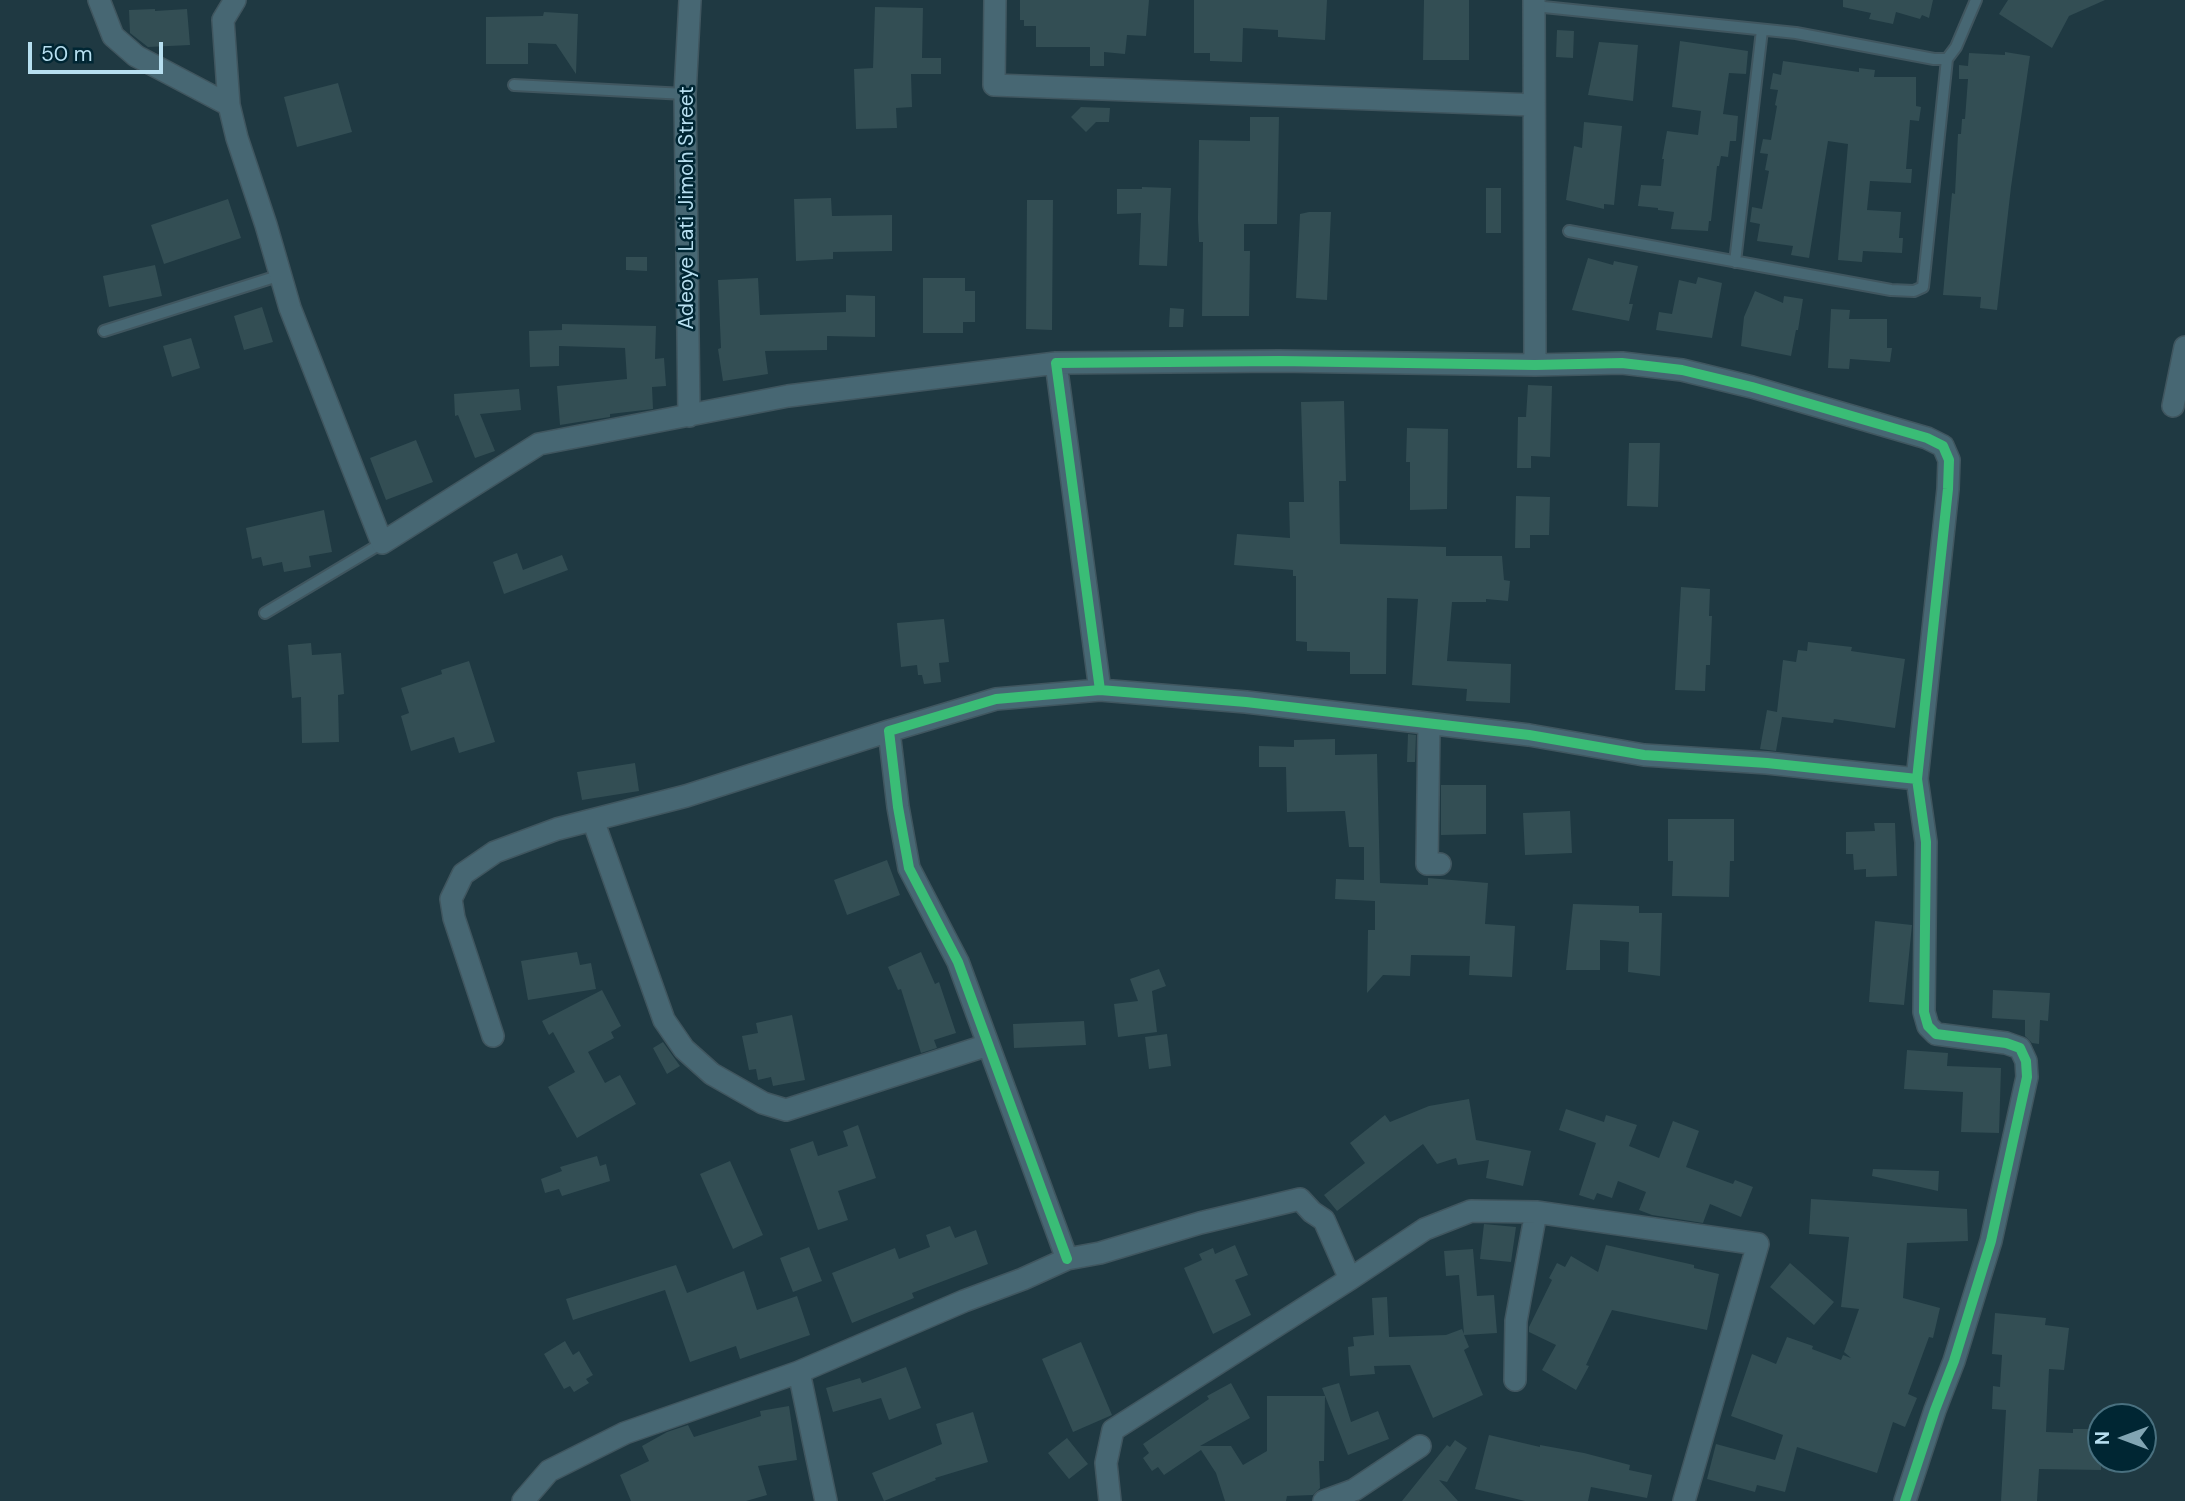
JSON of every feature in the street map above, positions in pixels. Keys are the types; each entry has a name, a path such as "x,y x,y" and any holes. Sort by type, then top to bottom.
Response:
{"street":[{"path":"99,0 113,36 136,57 229,105"},
{"path":"235,0 223,20 229,105 290,308 382,543 539,444 788,396 1056,363 1622,363 1682,370 1752,387 1927,438 1943,446 1949,460 1948,489 1917,779 1926,842 1924,1012 1928,1026 1936,1034 2006,1043 2020,1048 2026,1061 2027,1077 1992,1241 1905,1501"},
{"name":"Adeoye Lati Jimoh Street","path":"689,416 685,94 690,0"},
{"path":"995,0 994,85 1534,105"},
{"path":"1534,3 1535,365"},
{"path":"2173,406 2185,347"},
{"path":"1056,363 1100,690"},
{"path":"493,1036 454,918 452,898 463,874 495,852 557,829 686,796 996,699 1100,690 1246,702 1529,735 1644,755 1917,779"},
{"path":"1429,725 1427,864 1440,864"},
{"path":"889,732 909,868 958,962 1068,1259"},
{"path":"593,820 664,1020 684,1049 712,1074 775,1109 786,1110 988,1045"},
{"path":"523,1501 549,1471 625,1433 799,1372 1068,1259 1100,1254 1200,1223 1300,1199 1324,1220 1350,1279"},
{"path":"1110,1501 1106,1463 1113,1430 1425,1229 1471,1211 1536,1212 1758,1244 1684,1501"},
{"path":"1515,1380 1516,1321 1536,1212"},
{"path":"799,1372 826,1501"},
{"path":"1324,1501 1354,1490 1420,1446"}],"lane":[{"path":"1569,231 1891,290 1914,291 1923,286 1947,59 1956,47 1976,0"},
{"path":"1534,3 1796,33 1947,59"},
{"path":"1735,262 1762,30"},
{"path":"514,85 685,94"},
{"path":"104,331 281,275"},
{"path":"265,612 382,543"}],"building":[{"path":"1020,0 1149,0 1146,36 1127,35 1125,54 1104,52 1104,66 1090,66 1090,47 1036,47 1036,26 1024,26 1024,20 1020,20"},
{"path":"1194,0 1327,0 1325,40 1278,37 1278,30 1243,28 1242,62 1210,61 1210,53 1194,53"},
{"path":"1424,0 1469,0 1469,60 1423,60"},
{"path":"1843,0 1933,0 1929,18 1922,15 1920,19 1896,12 1893,24 1869,19 1871,13 1843,7"},
{"path":"2008,0 2105,0 2069,16 2052,48 1999,14"},
{"path":"875,7 923,8 922,58 941,58 941,74 911,74 912,107 896,108 897,128 856,129 854,69 873,68"},
{"path":"187,9 190,45 148,47 130,33 129,10"},
{"path":"544,12 578,14 576,74 556,44 528,43 528,64 486,64 486,17 543,16"},
{"path":"1557,30 1574,31 1573,58 1556,57"},
{"path":"1680,41 1748,51 1746,74 1729,73 1723,114 1738,116 1736,141 1730,141 1728,157 1721,156 1717,166 1708,231 1671,229 1674,212 1638,206 1641,185 1661,186 1667,131 1698,135 1701,111 1672,107"},
{"path":"1599,42 1638,45 1633,101 1588,95"},
{"path":"2005,52 2030,56 1997,310 1980,308 1981,297 1943,295 1952,193 1955,194 1958,134 1961,134 1962,119 1965,119 1968,79 1959,79 1959,65 1968,66 1969,53 2005,55"},
{"path":"1783,61 1859,72 1859,68 1875,70 1874,77 1916,77 1916,106 1921,107 1919,121 1910,120 1906,169 1912,169 1911,183 1870,181 1867,210 1901,212 1899,238 1903,238 1902,253 1863,251 1862,262 1838,260 1848,144 1828,141 1809,258 1791,255 1793,246 1757,241 1760,224 1750,222 1752,207 1762,209 1769,171 1765,170 1768,154 1760,153 1763,139 1771,140 1778,90 1770,89 1773,73 1781,75"},
{"path":"338,83 352,132 297,147 284,97"},
{"path":"1081,107 1110,108 1109,122 1096,122 1086,132 1071,117"},
{"path":"1250,117 1279,117 1277,224 1244,224 1244,251 1250,251 1249,316 1202,316 1203,242 1199,242 1198,219 1199,140 1250,141"},
{"path":"1584,122 1622,126 1614,205 1604,204 1604,209 1566,200 1574,146 1582,148"},
{"path":"1171,188 1167,266 1139,265 1141,213 1117,214 1117,189"},
{"path":"1486,188 1501,188 1501,233 1486,233"},
{"path":"831,198 832,216 892,215 892,251 833,252 833,259 796,261 794,199"},
{"path":"228,199 241,238 164,264 151,225"},
{"path":"1027,200 1053,200 1052,330 1026,329"},
{"path":"1331,212 1327,300 1296,298 1300,214"},
{"path":"626,257 647,257 647,271 626,270"},
{"path":"1588,258 1613,265 1614,261 1638,266 1629,304 1633,304 1629,321 1572,310"},
{"path":"155,265 162,296 109,307 103,276"},
{"path":"1698,277 1722,283 1712,338 1656,330 1659,312 1672,314 1679,280 1696,284"},
{"path":"758,278 760,315 846,312 846,295 875,296 875,337 827,336 827,350 765,351 768,374 723,381 718,349 721,348 718,280"},
{"path":"923,278 965,278 965,291 975,291 975,322 963,322 963,333 923,333"},
{"path":"1755,291 1783,303 1784,296 1803,299 1791,356 1741,346 1744,317"},
{"path":"262,307 273,342 244,350 234,316"},
{"path":"1170,308 1184,309 1183,327 1169,327"},
{"path":"1831,309 1850,310 1849,319 1887,319 1887,348 1892,348 1890,362 1850,359 1849,369 1828,368"},
{"path":"562,324 656,326 655,359 664,358 666,386 652,387 653,409 610,414 610,417 560,425 557,386 627,379 625,348 559,346 559,366 530,367 529,331 562,330"},
{"path":"191,338 200,368 172,377 163,346"},
{"path":"1528,385 1552,386 1550,457 1531,456 1531,468 1517,468 1518,417 1526,417"},
{"path":"519,389 521,410 480,414 495,451 475,458 458,415 455,416 454,394"},
{"path":"1344,401 1346,481 1339,481 1340,544 1446,547 1446,556 1502,556 1504,580 1510,581 1508,601 1486,599 1486,602 1452,602 1447,661 1511,664 1510,703 1466,701 1467,689 1412,685 1418,599 1387,598 1386,674 1350,674 1350,652 1307,651 1307,642 1296,641 1296,576 1293,576 1293,570 1234,565 1237,534 1290,538 1289,502 1304,502 1301,402"},
{"path":"1407,428 1448,429 1447,509 1410,510 1410,462 1406,462"},
{"path":"416,440 433,482 386,500 370,458"},
{"path":"1629,443 1660,443 1658,507 1627,506"},
{"path":"1516,496 1550,497 1549,535 1530,535 1530,548 1515,548"},
{"path":"324,510 332,552 309,556 311,567 284,572 282,562 263,566 261,557 252,559 246,528"},
{"path":"517,553 523,570 562,555 568,570 504,594 493,562"},
{"path":"1681,587 1710,589 1710,665 1706,665 1705,691 1675,690"},
{"path":"944,619 949,662 939,663 941,682 924,684 922,675 918,675 917,665 901,667 897,623"},
{"path":"1808,642 1852,647 1851,651 1905,659 1895,728 1834,719 1833,723 1782,717 1776,751 1760,749 1767,710 1777,712 1783,660 1796,662 1798,650 1807,651"},
{"path":"311,643 312,655 341,653 344,694 338,695 339,742 302,743 301,697 292,698 288,645"},
{"path":"469,661 495,742 459,753 454,737 411,751 401,716 409,713 401,688 442,674 441,670"},
{"path":"1408,734 1416,735 1415,762 1407,762"},
{"path":"1335,739 1335,755 1377,754 1380,883 1428,885 1428,878 1488,883 1485,924 1515,926 1512,977 1469,975 1470,956 1411,955 1410,976 1383,975 1367,993 1368,930 1375,930 1375,901 1335,899 1336,879 1364,880 1364,847 1349,847 1345,811 1287,812 1286,767 1259,767 1259,746 1294,747 1294,740"},
{"path":"635,763 639,791 582,800 577,772"},
{"path":"1441,785 1486,785 1486,834 1441,835"},
{"path":"1570,811 1572,853 1525,855 1523,813"},
{"path":"1668,819 1734,819 1734,861 1730,861 1729,897 1672,896 1673,861 1668,861"},
{"path":"1874,823 1895,823 1897,876 1866,877 1866,869 1854,870 1853,854 1846,854 1846,832 1875,831"},
{"path":"887,860 900,895 847,915 834,880"},
{"path":"1573,904 1639,906 1639,913 1662,913 1660,976 1628,972 1629,942 1600,940 1600,970 1566,970"},
{"path":"1875,921 1912,925 1904,1005 1869,1002"},
{"path":"577,952 580,965 591,963 596,989 528,1000 521,961"},
{"path":"921,952 935,984 939,982 956,1033 934,1040 937,1048 921,1053 901,989 898,990 888,967"},
{"path":"1159,969 1166,986 1152,991 1157,1032 1118,1037 1114,1004 1138,1001 1130,979"},
{"path":"602,990 621,1026 611,1032 614,1038 588,1052 605,1083 620,1075 636,1104 577,1138 548,1087 575,1072 553,1032 549,1035 542,1021"},
{"path":"1993,990 2050,993 2048,1021 2040,1020 2039,1044 2032,1043 2025,1036 2025,1020 1992,1018"},
{"path":"792,1015 805,1080 773,1086 771,1077 758,1080 756,1069 749,1070 742,1036 758,1033 756,1023"},
{"path":"1084,1021 1086,1045 1014,1048 1013,1024"},
{"path":"1167,1034 1171,1066 1149,1069 1145,1037"},
{"path":"663,1042 680,1066 667,1074 653,1048"},
{"path":"1907,1050 1948,1053 1947,1066 2001,1068 1999,1133 1961,1132 1963,1092 1904,1089"},
{"path":"1469,1099 1476,1140 1531,1151 1523,1186 1486,1178 1489,1160 1458,1165 1456,1158 1437,1164 1423,1144 1337,1211 1324,1195 1365,1163 1350,1143 1385,1115 1390,1122 1429,1106"},
{"path":"1566,1109 1604,1122 1606,1115 1637,1125 1629,1146 1659,1158 1673,1121 1699,1131 1686,1167 1733,1184 1735,1180 1753,1187 1741,1217 1710,1204 1703,1223 1652,1215 1639,1210 1646,1192 1618,1181 1612,1198 1597,1193 1594,1200 1579,1195 1596,1143 1559,1130"},
{"path":"858,1125 876,1178 838,1191 848,1220 818,1230 790,1149 813,1141 818,1156 848,1146 843,1131"},
{"path":"597,1156 600,1166 606,1164 610,1181 562,1196 559,1189 545,1193 541,1179 562,1171 560,1167"},
{"path":"730,1161 763,1235 733,1249 700,1174"},
{"path":"1873,1169 1939,1171 1938,1191 1872,1176"},
{"path":"1811,1199 1967,1209 1968,1241 1907,1243 1903,1298 1940,1308 1933,1338 1929,1337 1908,1394 1917,1398 1905,1427 1893,1422 1877,1473 1797,1447 1785,1492 1757,1485 1755,1492 1707,1479 1716,1444 1775,1460 1783,1435 1731,1416 1752,1354 1776,1364 1787,1337 1841,1360 1843,1355 1851,1358 1844,1352 1859,1309 1841,1307 1849,1237 1809,1234"},
{"path":"1484,1224 1516,1227 1511,1262 1480,1259"},
{"path":"950,1226 955,1238 976,1230 988,1264 912,1293 914,1298 852,1323 832,1273 895,1248 899,1259 930,1247 926,1235"},
{"path":"1235,1245 1248,1275 1235,1280 1251,1315 1213,1334 1184,1268 1202,1260 1199,1254 1213,1248 1215,1254"},
{"path":"1606,1245 1694,1265 1694,1268 1719,1274 1707,1330 1612,1310 1576,1390 1542,1370 1556,1345 1529,1332 1529,1327 1552,1280 1549,1278 1557,1263 1565,1267 1571,1256 1598,1272"},
{"path":"809,1247 822,1281 793,1292 780,1258"},
{"path":"1473,1249 1477,1296 1494,1295 1497,1333 1464,1335 1469,1347 1464,1350 1483,1395 1433,1418 1410,1365 1374,1366 1375,1374 1350,1376 1348,1347 1354,1346 1353,1337 1374,1335 1372,1298 1387,1297 1389,1337 1446,1335 1462,1329 1464,1334 1459,1275 1446,1276 1444,1251"},
{"path":"1790,1263 1834,1302 1814,1325 1770,1287"},
{"path":"676,1265 687,1293 744,1271 757,1310 797,1296 810,1335 740,1359 736,1346 690,1362 665,1290 573,1320 566,1299"},
{"path":"1995,1313 2046,1318 2045,1325 2069,1328 2064,1370 2049,1369 2046,1432 2073,1433 2073,1429 2087,1429 2087,1470 2039,1469 2037,1501 2001,1501 2006,1410 1992,1409 1993,1386 2000,1387 2002,1355 1992,1354"},
{"path":"565,1341 573,1355 579,1351 593,1375 586,1379 589,1383 574,1392 570,1386 564,1389 544,1354"},
{"path":"1081,1342 1112,1415 1073,1432 1042,1359"},
{"path":"906,1367 921,1408 889,1420 881,1398 833,1412 826,1388 860,1378 862,1383"},
{"path":"1231,1383 1250,1418 1200,1446 1231,1446 1243,1465 1267,1451 1267,1396 1325,1396 1324,1461 1319,1461 1320,1488 1313,1495 1287,1496 1286,1501 1225,1501 1216,1473 1201,1450 1164,1475 1158,1467 1152,1471 1143,1458 1149,1453 1143,1444 1209,1399 1207,1396"},
{"path":"1339,1383 1351,1422 1378,1411 1389,1439 1348,1455 1322,1388"},
{"path":"789,1406 797,1460 758,1466 767,1495 746,1501 631,1501 620,1475 649,1461 642,1446 667,1432 688,1425 694,1437 761,1416 760,1411"},
{"path":"973,1412 988,1462 935,1478 936,1480 884,1501 872,1473 942,1444 936,1424"},
{"path":"1489,1435 1540,1447 1584,1453 1630,1465 1629,1470 1652,1475 1647,1498 1591,1487 1588,1501 1525,1501 1475,1489"},
{"path":"1067,1438 1088,1464 1069,1479 1048,1453"},
{"path":"1455,1440 1467,1448 1447,1482 1439,1480 1458,1501 1402,1501 1447,1445 1450,1447"}],"cycle path":[{"path":"1100,690 1056,363 1622,363 1682,370 1752,387 1927,438 1943,446 1949,460 1948,489 1917,779"},
{"path":"1067,1259 958,962 909,868 889,731 996,699 1100,690 1246,702 1529,735 1644,755 1767,763 1917,779 1926,842 1924,1012 1928,1026 1936,1034 2006,1043 2020,1048 2026,1061 2027,1077 1991,1241 1954,1361 1905,1501"}]}
